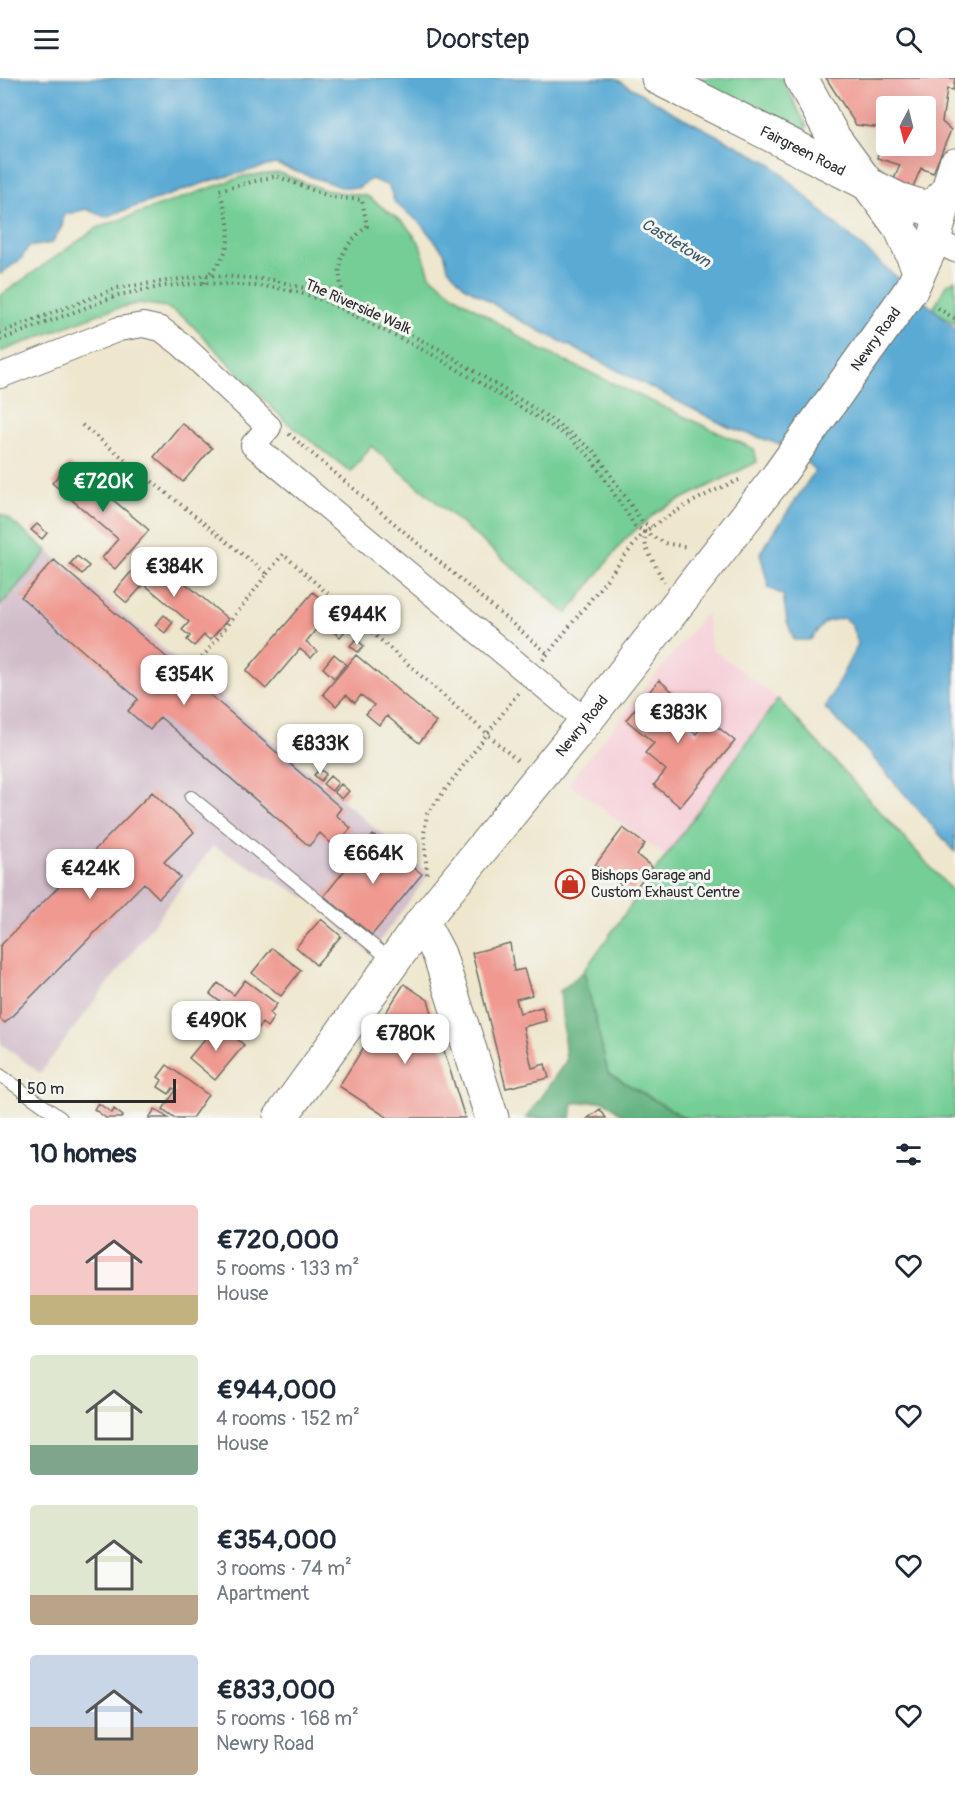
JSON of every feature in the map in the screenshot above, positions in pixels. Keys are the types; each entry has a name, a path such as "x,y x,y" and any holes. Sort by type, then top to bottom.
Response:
{"main road":[{"name":"Fairgreen Road","path":"658,78 871,187 922,208 933,205 951,178"},
{"path":"801,78 834,138 901,229 916,279"},
{"name":"Newry Road","path":"280,1118 422,922 586,721 722,548 763,476 944,245 951,178"},
{"path":"422,922 439,954 492,1118"}],"street":[{"path":"0,376 119,328 143,326 161,329 182,345 269,427 253,445 530,677 586,721"}],"lane":[{"path":"191,797 393,962"},
{"path":"0,1075 61,1118"}],"path":[{"path":"204,283 207,275 221,260 230,240 228,219 219,190 276,176 331,197 362,200 367,226 347,243 338,266 348,312"},
{"path":"0,333 117,288 207,275 274,280 345,301 439,349 551,419 596,453 642,522 651,527"},
{"name":"The Riverside Walk","path":"0,340 119,295 164,286 204,283 272,287 298,292 348,312 435,356 571,440 591,459 635,526 644,532"},
{"path":"938,308 955,319"},
{"path":"269,427 278,424 306,451 548,654"},
{"path":"82,425 267,574"},
{"path":"427,876 424,833 427,814 486,734 644,532 716,489 763,476"},
{"path":"644,532 674,545 695,549 722,548"},
{"path":"644,532 646,548 666,585 670,580"},
{"path":"195,667 283,554 538,779"}],"shaded area":[{"path":"48,551 429,874 370,954 309,899 213,846 40,1073 0,1043 0,606"},
{"path":"706,613 712,649 778,699 667,857 568,783"}],"green space":[{"path":"686,78 782,78 807,127 804,130 798,129"},
{"path":"279,173 325,190 367,196 405,224 419,242 430,275 454,295 537,348 754,449 757,462 658,511 625,539 567,614 371,446 351,472 285,421 186,319 166,307 139,303 104,312 0,352 0,296 97,228 244,176"},
{"path":"955,280 955,324 933,309 946,285"},
{"path":"0,514 48,551 0,606"},
{"path":"778,699 955,894 955,1118 685,1118 608,1073 584,971"},
{"path":"584,971 608,1073 685,1118 626,1118 605,1101 573,1103 571,1118 526,1118 566,1061 560,991"}],"water":[{"name":"Castletown","path":"0,78 615,78 676,114 770,163 830,219 955,328 955,852 861,744 825,708 858,644 851,624 843,618 825,622 810,640 794,640 787,621 783,595 769,588 760,553 815,471 799,451 728,427 519,320 463,285 448,268 444,252 419,222 395,203 389,186 371,179 358,188 341,187 275,164 210,181 105,217 86,209 64,215 62,226 52,243 28,247 21,259 0,274"}],"building":[{"path":"826,78 955,78 953,90 947,89 942,122 951,130 933,173 921,168 913,187 894,179 900,165 877,158 877,156 936,156 936,96 876,96 876,127 856,125"},
{"path":"182,423 212,448 183,482 154,457"},
{"path":"69,463 149,530 115,569 102,558 118,539 52,483"},
{"path":"37,524 47,533 42,539 31,530"},
{"path":"148,552 228,619 210,640 204,635 194,646 187,640 190,636 182,630 189,622 144,584 127,603 114,592"},
{"path":"77,556 89,566 82,574 70,564"},
{"path":"54,560 341,808 336,815 351,828 335,847 320,833 309,846 160,717 150,730 128,711 138,699 21,597"},
{"path":"313,592 351,624 340,637 322,622 306,642 317,651 311,658 300,649 266,689 246,671"},
{"path":"164,615 173,622 165,633 155,625"},
{"path":"356,639 364,646 358,652 350,646"},
{"path":"334,654 346,664 334,678 323,668"},
{"path":"356,655 436,722 419,743 387,716 379,725 366,714 374,705 361,695 355,703 346,695 336,706 323,694"},
{"path":"659,680 679,697 667,711 696,734 708,719 735,741 680,807 654,785 666,770 645,753 654,743 626,720"},
{"path":"294,733 303,741 294,752 284,744"},
{"path":"320,769 326,774 321,781 314,775"},
{"path":"330,776 338,783 332,791 323,784"},
{"path":"341,784 349,791 342,799 334,792"},
{"path":"152,792 194,832 164,862 180,877 159,898 144,883 5,1023 0,1019 0,946"},
{"path":"623,828 645,844 637,855 652,867 632,893 595,865"},
{"path":"373,835 422,874 372,935 324,896"},
{"path":"321,919 341,936 316,965 296,947"},
{"path":"510,943 514,971 524,969 532,995 516,999 520,1013 542,1007 546,1021 523,1027 532,1068 545,1064 549,1078 506,1088 472,953"},
{"path":"272,948 301,970 281,996 252,973"},
{"path":"245,980 277,1004 270,1013 274,1017 267,1027 262,1023 257,1030 210,994 218,983 234,995"},
{"path":"404,984 428,1000 465,1118 388,1118 339,1086"},
{"path":"218,1023 244,1045 215,1080 189,1058"},
{"path":"167,1065 208,1095 192,1118 175,1118 163,1109 176,1090 173,1088 169,1094 158,1087 162,1080 158,1077"},
{"path":"98,1103 112,1113 114,1109 123,1116 106,1118 94,1109"},
{"path":"155,1109 168,1118 149,1118"},
{"path":"600,1109 606,1118 588,1118"}],"place":[{"name":"Bishops Garage and Custom Exhaust Centre","path":"570,884"}]}
